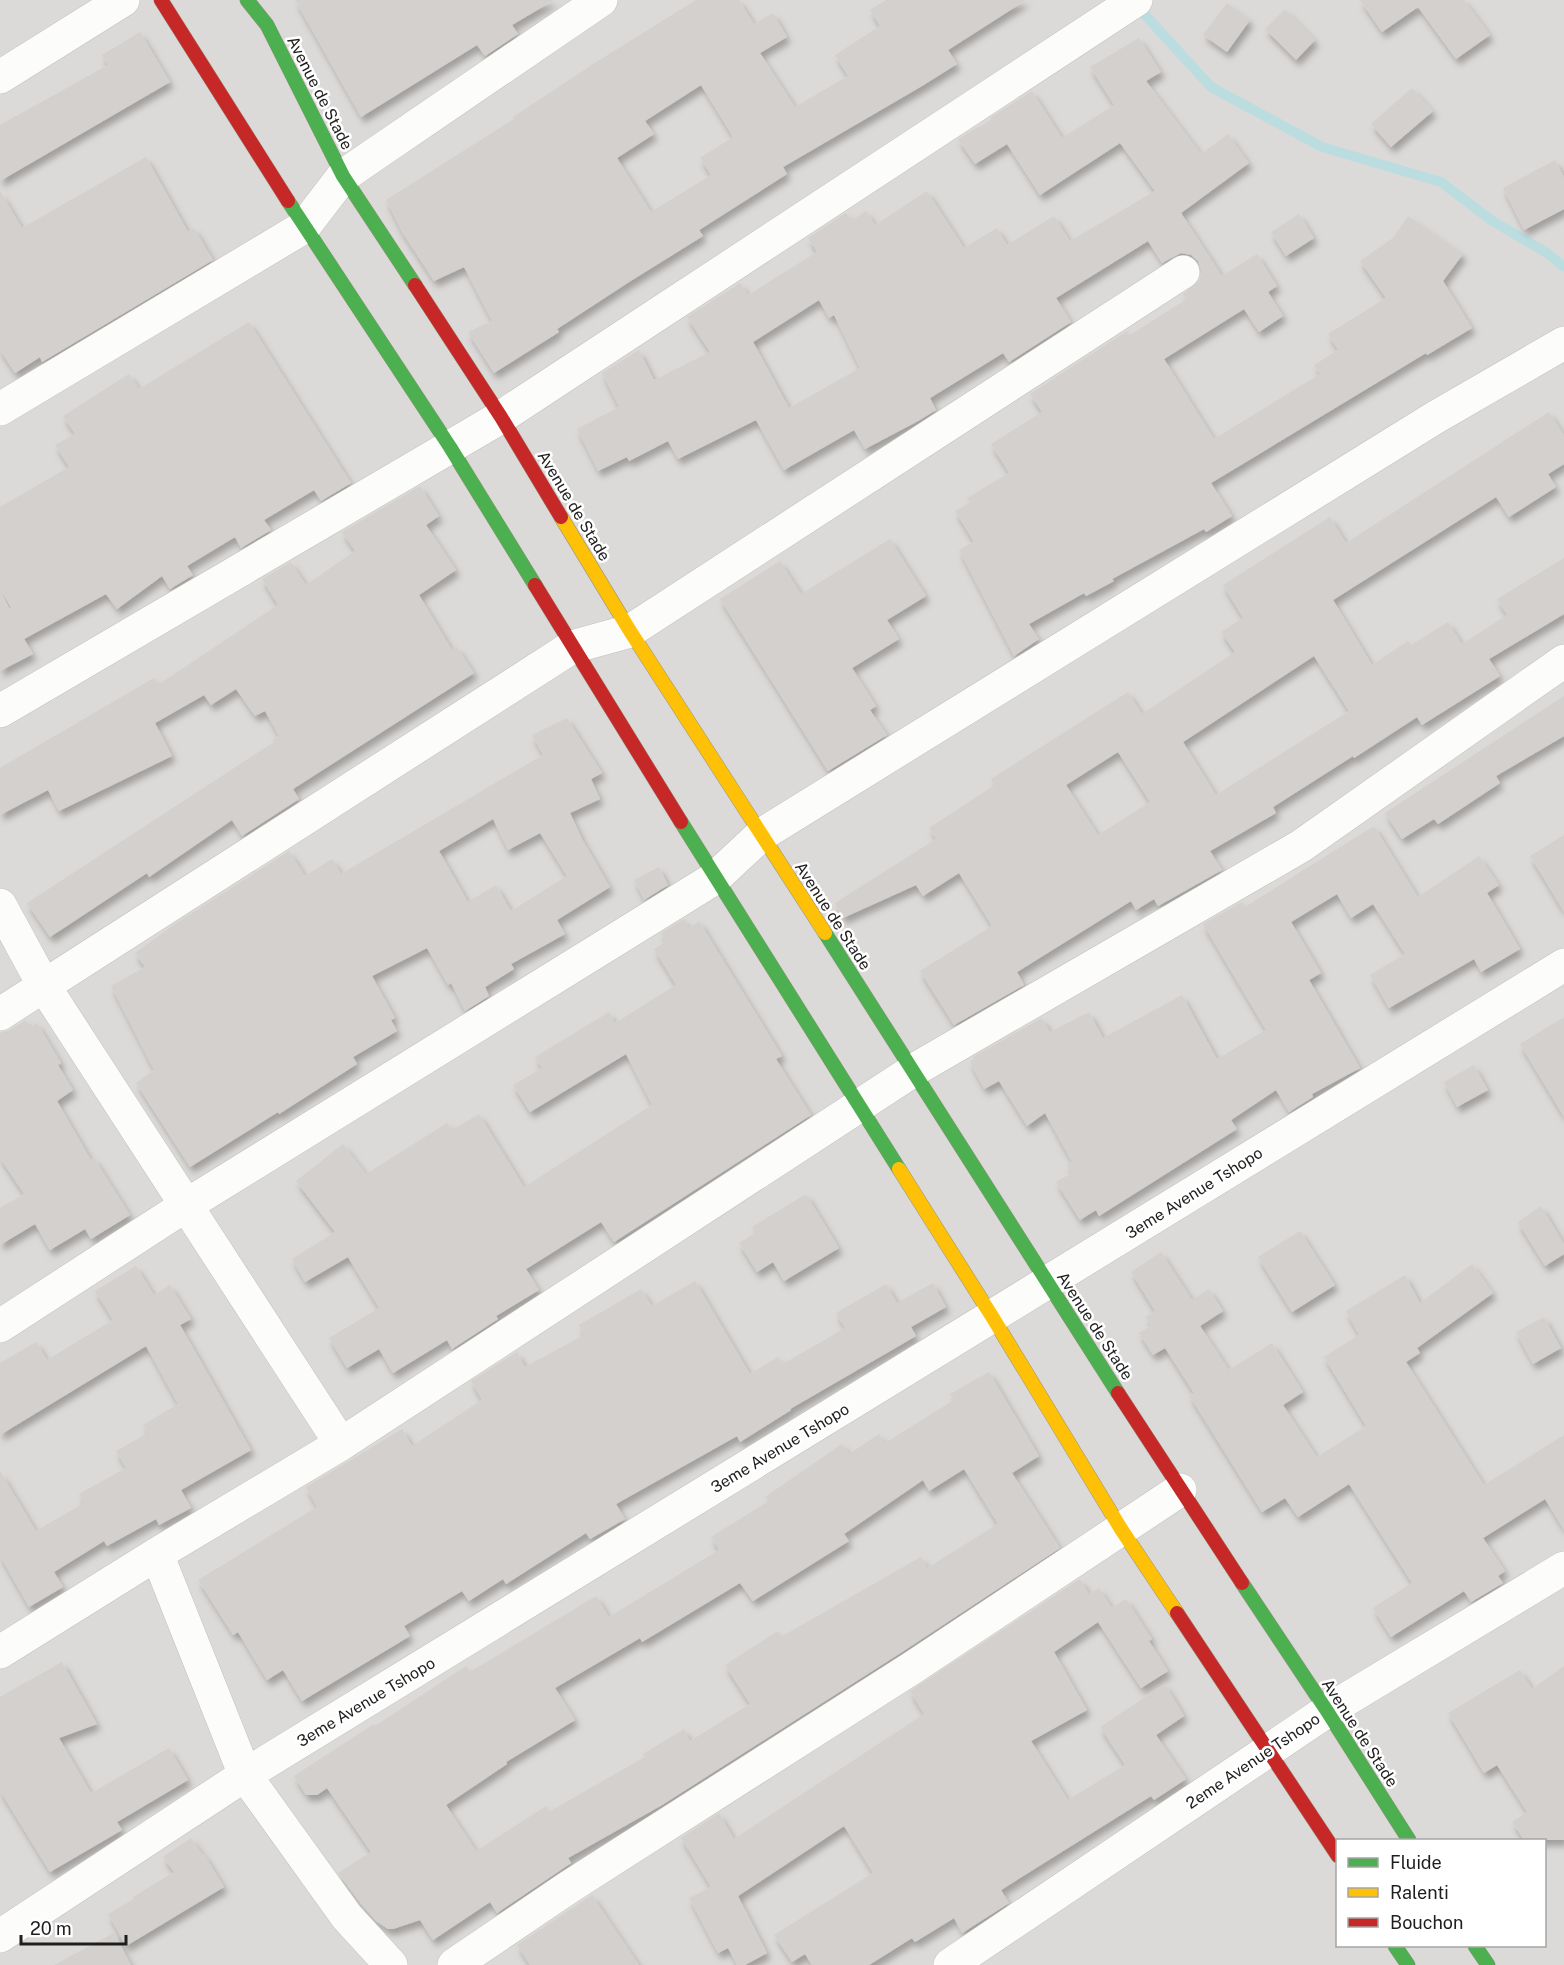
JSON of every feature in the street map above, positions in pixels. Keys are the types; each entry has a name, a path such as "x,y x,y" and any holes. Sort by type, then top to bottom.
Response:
{"street":[{"path":"0,77 123,0"},
{"path":"161,0 304,226 450,447 715,878 860,1104 993,1318 1121,1529 1336,1853"},
{"name":"Avenue de Stade","path":"247,0 267,25 343,176 501,417 630,631 914,1070 1180,1490 1327,1711 1408,1839"},
{"path":"0,409 304,226 343,176 601,0"},
{"path":"0,711 501,417 1136,0"},
{"path":"0,1014 572,647 630,631 1183,272"},
{"path":"0,1326 185,1206 715,878 761,835 1436,417 1564,343"},
{"path":"0,1652 157,1554 341,1444 914,1070 1301,846 1564,661"},
{"path":"0,905 44,986 341,1444"},
{"name":"3eme Avenue Tshopo","path":"0,1936 246,1775 1564,966"},
{"path":"454,1965 569,1887 912,1668 1180,1490"},
{"path":"157,1554 246,1775 347,1917 392,1965"},
{"name":"2eme Avenue Tshopo","path":"950,1965 1327,1711 1564,1568"},
{"path":"1396,1947 1408,1965"},
{"path":"1476,1947 1488,1965"}],"shaded area":[{"path":"0,0 1564,0 1564,1965 0,1965"}],"building":[{"path":"295,0 554,0 512,25 518,34 485,56 477,45 361,117"},
{"path":"696,0 739,0 754,24 773,13 787,37 760,53 795,107 848,76 835,55 880,26 870,10 886,0 1026,0 948,50 957,64 783,167 787,174 699,230 703,236 557,329 559,332 494,373 468,332 492,321 464,267 434,281 402,232 386,200 514,119 513,117","holes":["701,85 733,137 700,158 711,175 651,212 617,158 654,134 645,121"]},
{"path":"1360,0 1464,0 1490,35 1456,59 1418,7 1382,32"},
{"path":"1227,3 1250,20 1227,52 1203,35"},
{"path":"1285,9 1315,40 1296,60 1265,29"},
{"path":"140,32 170,82 0,181 0,125 108,65 102,55"},
{"path":"1139,38 1161,72 1146,81 1201,154 1228,134 1249,163 1181,213 1222,276 1257,254 1277,286 1268,292 1283,316 1259,332 1244,309 1164,359 1214,439 1320,374 1314,365 1338,350 1328,334 1386,298 1360,261 1393,238 1408,216 1463,254 1443,281 1472,328 1427,355 1426,353 1211,483 1232,516 1206,532 1204,529 1112,579 1114,581 1086,596 1084,593 1029,624 1039,639 1014,656 959,550 974,542 955,511 970,503 967,498 1009,473 991,444 1042,412 1030,394 1127,331 1130,335 1187,299 1183,294 1199,281 1202,272 1198,261 1191,255 1181,253 1162,263 1148,241 1056,298 1071,322 1009,362 1003,353 930,398 936,410 865,449 854,430 784,470 756,420 678,459 668,441 629,461 627,457 598,471 577,429 619,407 602,373 639,350 654,380 710,352 687,317 740,283 748,295 817,252 808,238 846,213 851,221 866,211 875,225 927,191 964,248 997,228 1007,245 1054,216 1070,241 1155,191 1120,143 1040,195 1007,144 975,164 958,139 991,120 990,118 1032,91 1062,138 1114,105 1090,67","holes":["819,300 829,318 834,315 860,368 789,408 753,342"]},
{"path":"1412,88 1433,111 1391,147 1371,124"},
{"path":"146,157 188,232 194,228 213,260 42,362 40,357 15,373 0,350 0,191 22,228"},
{"path":"1555,160 1564,177 1564,209 1524,230 1503,188"},
{"path":"1299,214 1314,238 1286,256 1271,232"},
{"path":"249,322 351,483 321,501 314,490 264,520 271,530 241,548 235,537 187,566 193,575 170,589 162,576 117,609 106,594 24,639 33,654 0,671 0,591 11,608 0,588 0,507 69,467 55,445 75,434 63,416 129,374 139,389"},
{"path":"1549,412 1564,435 1564,464 1548,474 1556,487 1509,517 1496,497 1333,600 1372,665 1408,641 1411,645 1448,622 1462,644 1507,615 1497,599 1564,558 1564,614 1489,659 1500,676 1422,725 1417,717 1273,807 1276,813 1210,851 1222,870 1158,906 1154,899 1136,910 1131,901 1017,972 1024,985 954,1025 920,971 992,926 959,873 923,896 916,885 843,918 835,903 936,839 929,828 995,785 991,779 1128,692 1142,714 1235,652 1221,632 1243,618 1223,585 1330,517 1346,543","holes":["1314,656 1349,711 1216,795 1183,742","1118,752 1150,802 1098,835 1066,785"]},
{"path":"420,486 439,516 426,525 456,570 419,595 452,650 457,647 474,673 293,789 299,799 242,836 232,820 149,877 147,873 50,937 27,903 274,742 273,740 279,736 265,711 255,716 236,689 211,705 204,695 155,723 172,756 59,811 48,790 0,815 0,768 154,678 158,685 278,605 262,579 291,562 306,585 355,551 342,532"},
{"path":"890,539 926,596 887,620 899,639 852,668 876,706 870,710 887,735 828,771 720,599 780,561 801,594"},
{"path":"1564,696 1564,736 1496,776 1500,783 1438,824 1434,819 1402,839 1385,813"},
{"path":"567,718 602,773 591,779 600,799 570,813 582,839 610,887 557,920 565,934 511,964 514,969 485,987 489,996 465,1011 451,983 448,985 427,948 372,976 395,1018 391,1020 397,1031 353,1057 357,1064 190,1167 136,1083 154,1070 111,986 145,967 135,953 175,924 289,851 305,876 332,859 341,874 543,755 532,735","holes":["493,819 508,850 540,833 567,876 511,911 496,885 468,902 439,851"]},
{"path":"1374,826 1418,897 1479,856 1499,885 1487,893 1520,949 1481,972 1474,959 1389,1008 1370,975 1405,954 1373,904 1351,918 1337,894 1291,922 1321,973 1309,980 1360,1068 1312,1094 1313,1097 1289,1112 1276,1090 1231,1120 1237,1129 1099,1216 1096,1210 1080,1220 1056,1182 1072,1173 1067,1165 1072,1162 1045,1113 1027,1126 999,1081 984,1089 970,1062 974,1059 973,1057 1042,1018 1050,1032 1089,1012 1103,1038 1182,995 1217,1059 1266,1030 1203,924 1242,902 1245,907"},
{"path":"1564,835 1564,912 1530,856"},
{"path":"659,867 668,885 644,900 634,880"},
{"path":"684,919 689,928 699,921 782,1056 776,1059 811,1115 614,1242 601,1222 526,1269 539,1290 496,1316 498,1319 452,1349 447,1340 393,1373 379,1349 347,1368 329,1338 379,1308 348,1257 305,1282 292,1259 335,1232 296,1181 343,1144 366,1174 447,1123 452,1130 479,1114 524,1187 652,1105 626,1054 530,1112 513,1085 542,1068 535,1057 609,1012 615,1023 676,985 654,949 666,942 661,933"},
{"path":"1564,1017 1564,1117 1520,1044"},
{"path":"26,1020 30,1028 37,1023 61,1063 58,1065 73,1090 57,1101 91,1160 94,1158 130,1215 91,1239 85,1229 50,1250 35,1224 0,1245 0,1208 24,1194 0,1158 0,1033"},
{"path":"1474,1065 1488,1090 1457,1107 1444,1082"},
{"path":"806,1194 839,1248 784,1281 773,1262 757,1272 739,1243 756,1233 752,1227"},
{"path":"1541,1206 1564,1244 1564,1254 1545,1266 1518,1222"},
{"path":"1300,1231 1335,1285 1292,1312 1258,1257"},
{"path":"1161,1252 1192,1300 1209,1289 1223,1311 1200,1326 1229,1370 1272,1343 1303,1392 1283,1405 1317,1457 1366,1426 1324,1357 1359,1335 1346,1311 1405,1275 1420,1303 1472,1264 1493,1293 1417,1348 1420,1353 1406,1362 1484,1485 1564,1435 1564,1530 1545,1499 1483,1538 1505,1571 1498,1576 1503,1583 1471,1602 1464,1591 1391,1637 1373,1608 1412,1583 1349,1484 1298,1517 1285,1498 1262,1512 1189,1395 1194,1393 1165,1348 1153,1355 1139,1333 1151,1326 1146,1317 1155,1311 1131,1272"},
{"path":"136,1266 154,1295 170,1285 191,1319 180,1325 251,1450 181,1490 191,1508 159,1525 156,1519 107,1546 104,1541 54,1572 63,1587 29,1607 0,1556 0,1471 36,1531 84,1503 79,1494 126,1468 116,1451 148,1433 143,1425 178,1404 146,1346 0,1435 0,1363 36,1342 47,1360 113,1320 95,1291"},
{"path":"695,1281 750,1374 778,1357 783,1364 845,1328 836,1313 886,1284 897,1303 933,1283 946,1307 911,1327 916,1336 790,1409 740,1442 737,1436 616,1504 625,1519 590,1539 586,1533 506,1584 503,1579 469,1601 462,1591 404,1626 410,1636 302,1701 283,1670 267,1680 238,1632 233,1635 198,1580 317,1507 306,1487 402,1429 412,1446 482,1400 471,1381 517,1352 525,1367 584,1335 579,1325 641,1289 652,1306"},
{"path":"1544,1317 1561,1348 1533,1364 1516,1332"},
{"path":"989,1372 1039,1456 1012,1473 1060,1548 662,1805 568,1858 571,1863 497,1913 490,1902 433,1940 420,1920 393,1929 388,1929 376,1921 338,1873 371,1852 327,1788 317,1795 306,1795 294,1776 466,1666 470,1672 596,1596 609,1617 719,1550 711,1537 769,1501 765,1497 842,1444 849,1454 879,1434 885,1443 954,1400 950,1394","holes":["964,1469 998,1524 927,1568 921,1557 781,1637 778,1631 725,1665 750,1704 690,1741 684,1729 643,1754 645,1757 549,1812 546,1806 476,1851 446,1805 507,1764 506,1762 575,1720 555,1688 640,1638 642,1642 740,1583 753,1601 849,1541 844,1534 923,1480 929,1491"]},
{"path":"1080,1579 1089,1594 1099,1588 1112,1608 1126,1599 1152,1639 1149,1641 1168,1671 1141,1688 1098,1622 1054,1652 1087,1710 1031,1741 1068,1800 1125,1765 1100,1727 1165,1684 1184,1716 1156,1735 1186,1779 1154,1800 1151,1796 1001,1890 1009,1903 962,1933 954,1918 915,1942 912,1938 869,1965 812,1965 805,1954 792,1962 774,1935 873,1873 844,1826 738,1896 767,1953 745,1965 737,1965 728,1948 718,1953 689,1898 711,1887 681,1838 719,1813 734,1839 924,1714 910,1691"},
{"path":"62,1662 97,1724 59,1738 91,1793 169,1748 188,1780 117,1822 122,1830 50,1872 0,1791 0,1697"},
{"path":"1564,1666 1564,1840 1523,1839 1512,1822 1527,1812 1497,1765 1484,1773 1448,1713 1520,1670 1532,1689"},
{"path":"191,1838 204,1854 224,1887 126,1946 108,1914 174,1872 163,1857"},
{"path":"592,1895 639,1965 530,1965 517,1945"},
{"path":"114,1933 131,1965 54,1965"}],"waterway":[{"path":"1135,4 1211,87 1322,147 1441,182 1491,220 1547,253 1564,267"}],"traffic: fast":[{"path":"247,0 267,25 343,176 415,285"},
{"path":"288,201 450,447 535,585"},
{"path":"681,822 899,1169"},
{"path":"825,933 1118,1393"},
{"path":"1242,1583 1408,1839"},
{"path":"1396,1947 1408,1965"},
{"path":"1476,1947 1488,1965"}],"traffic: slow":[{"path":"561,517 630,631 825,933"},
{"path":"899,1169 993,1318 1121,1529 1177,1613"}],"traffic: jam":[{"path":"161,0 288,201"},
{"path":"415,285 501,417 561,517"},
{"path":"535,585 681,822"},
{"path":"1118,1393 1242,1583"},
{"path":"1177,1613 1336,1853"}]}
